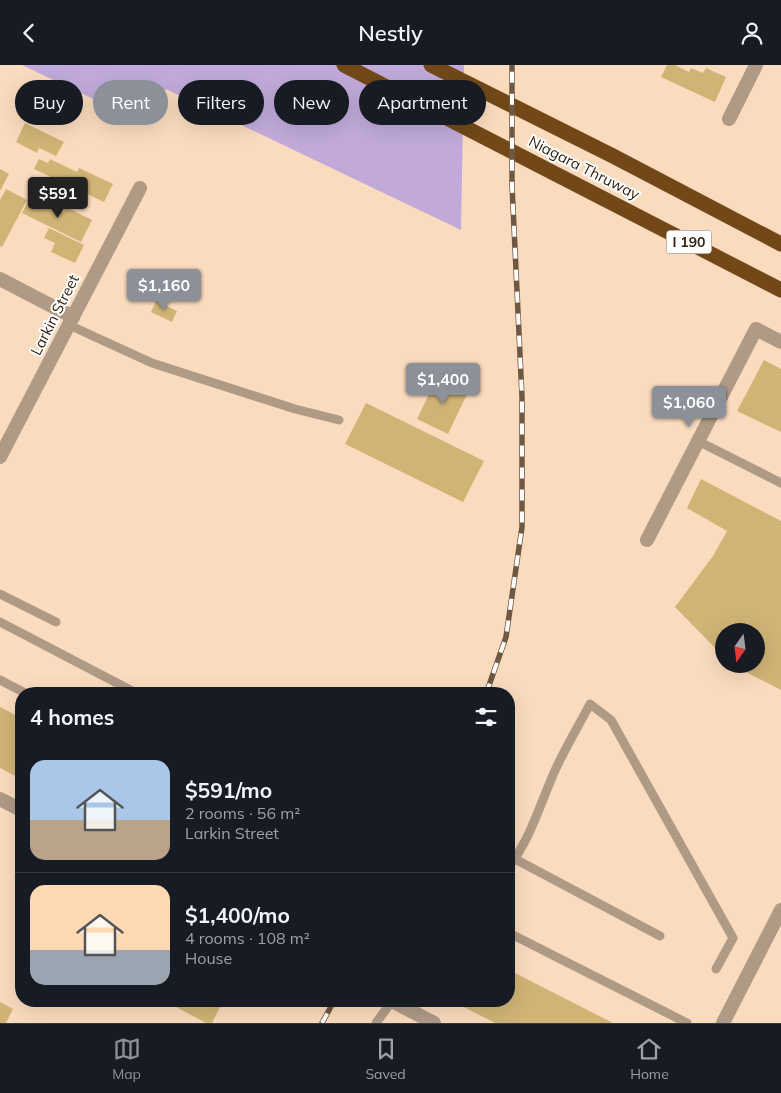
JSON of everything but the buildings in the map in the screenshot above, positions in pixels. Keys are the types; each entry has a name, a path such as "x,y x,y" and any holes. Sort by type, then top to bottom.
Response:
{"highway":[{"name":"Niagara Thruway","path":"344,65 781,290"},
{"name":"Niagara Thruway","path":"431,65 613,156 781,244"}],"street":[{"path":"729,119 756,65"},
{"name":"Larkin Street","path":"0,457 140,189"},
{"path":"0,279 71,321"},
{"path":"647,540 756,329 781,342"},
{"path":"0,799 15,807"},
{"path":"723,1023 781,910"},
{"path":"403,1007 434,1023"}],"lane":[{"path":"71,321 152,363 295,409 339,420"},
{"path":"698,441 781,483"},
{"path":"0,594 56,621"},
{"path":"0,622 125,687"},
{"path":"0,681 15,688"},
{"path":"515,856 536,815 559,762 590,704 612,720 733,938 716,969"},
{"path":"515,864 660,936"},
{"path":"515,936 687,1023"},
{"path":"376,1023 388,1007"}],"shaded area":[{"path":"22,65 464,65 464,80 359,80 359,125 463,125 461,230 241,125 264,125 264,80 178,80 178,95 168,90 168,80 93,80 93,99 83,94 83,80 54,80"}],"railway":[{"path":"488,687 506,637 522,527 522,397 512,185 512,65"},
{"path":"322,1023 331,1007"}]}
